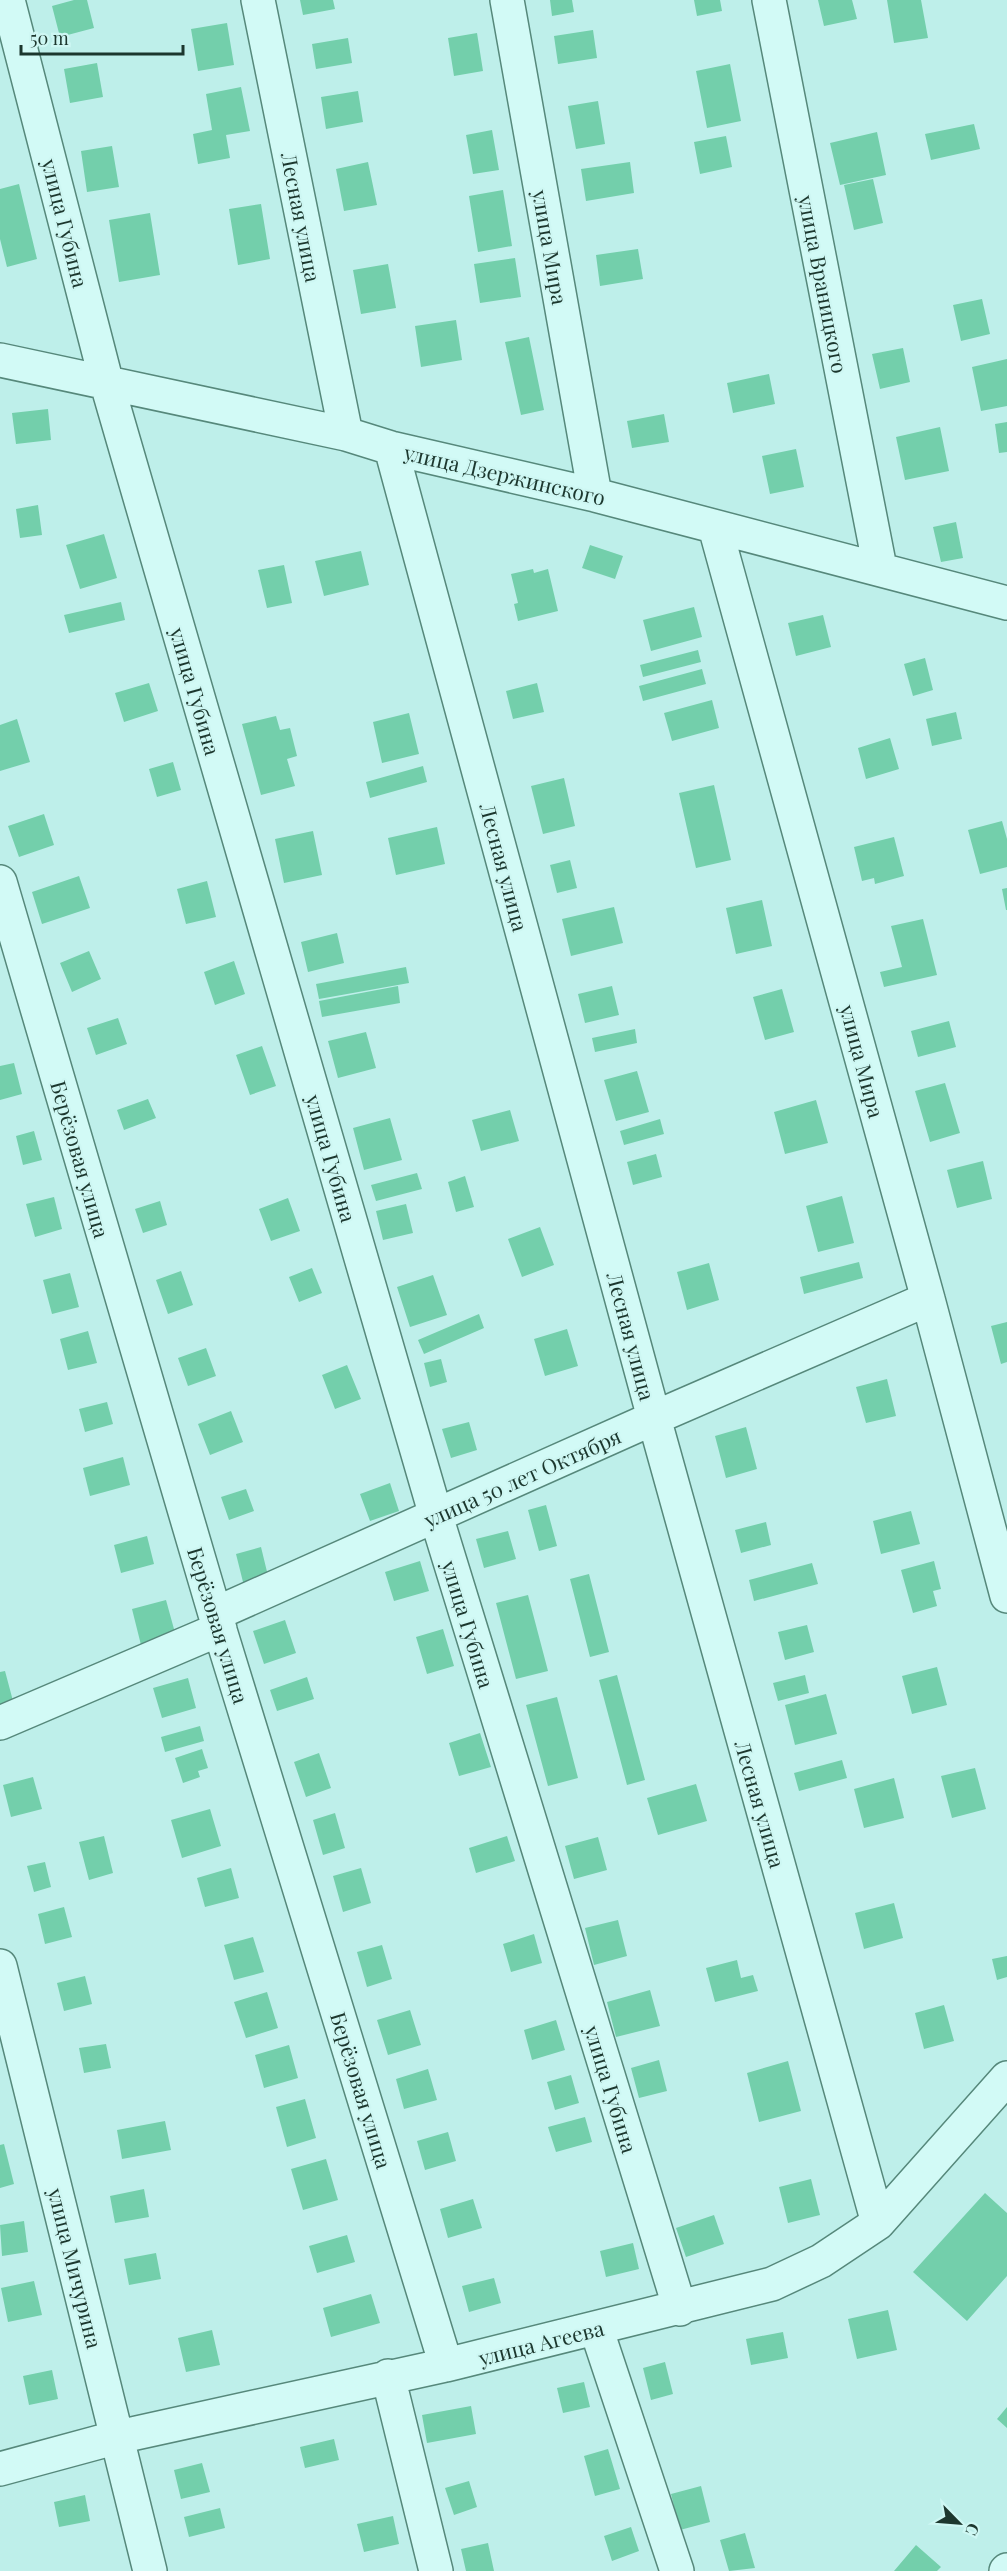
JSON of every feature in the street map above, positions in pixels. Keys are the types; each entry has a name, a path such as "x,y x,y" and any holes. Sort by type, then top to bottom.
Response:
{"street":[{"name":"улица Губина","path":"8,0 107,384 436,1516 680,2309"},
{"name":"Лесная улица","path":"258,0 346,434"},
{"name":"улица Мира","path":"507,0 595,495"},
{"name":"улица Враницкого","path":"769,0 880,568"},
{"name":"улица Дзержинского","path":"0,360 346,434 392,448 595,495 1007,603"},
{"name":"Лесная улица","path":"392,448 654,1418 878,2223"},
{"name":"улица Мира","path":"715,527 928,1299 1007,1596"},
{"name":"Берёзовая улица","path":"0,882 218,1622 446,2365"},
{"name":"улица 50 лет Октября","path":"0,1723 218,1622 436,1516 928,1299"},
{"name":"улица Мичурина","path":"0,1966 150,2571"},
{"name":"улица Агеева","path":"0,2469 117,2437 446,2365 680,2309 772,2284 821,2261 878,2223 1007,2078"},
{"path":"596,2328 677,2571"},
{"path":"388,2376 436,2571"}],"building":[{"path":"74,0 87,0 94,28 60,37 52,6"},
{"path":"300,0 333,0 335,9 303,15"},
{"path":"550,0 572,0 574,12 552,16"},
{"path":"694,0 720,0 722,11 697,16"},
{"path":"818,0 852,0 857,19 824,26"},
{"path":"887,0 921,0 928,38 894,43"},
{"path":"227,23 234,65 198,71 191,29"},
{"path":"593,30 597,58 558,64 554,36"},
{"path":"477,33 483,71 454,76 448,38"},
{"path":"348,38 352,63 316,69 312,44"},
{"path":"97,63 103,97 70,103 64,69"},
{"path":"730,64 741,121 707,128 696,71"},
{"path":"241,87 250,131 226,135 230,158 198,164 193,134 212,130 206,94"},
{"path":"358,91 363,122 326,129 321,97"},
{"path":"598,101 605,144 576,149 568,106"},
{"path":"974,124 980,149 931,160 925,134"},
{"path":"492,130 499,170 473,174 466,135"},
{"path":"877,132 886,175 840,185 830,143"},
{"path":"726,136 732,167 700,174 694,142"},
{"path":"112,146 119,187 87,192 81,151"},
{"path":"368,162 377,205 344,211 336,169"},
{"path":"630,162 634,193 586,201 581,169"},
{"path":"873,179 883,223 854,230 844,185"},
{"path":"19,184 37,259 7,267 0,239 0,189"},
{"path":"503,190 512,246 478,252 469,196"},
{"path":"261,204 270,259 238,265 229,209"},
{"path":"150,213 160,275 119,282 109,220"},
{"path":"638,249 643,279 600,286 596,255"},
{"path":"515,258 521,297 480,303 474,264"},
{"path":"388,264 396,308 361,314 353,270"},
{"path":"982,299 990,334 961,341 953,305"},
{"path":"456,320 462,360 421,367 415,326"},
{"path":"529,337 544,410 521,415 505,342"},
{"path":"903,348 910,382 880,389 872,354"},
{"path":"1007,359 1007,406 981,411 972,367"},
{"path":"769,374 775,404 733,413 727,383"},
{"path":"48,409 51,440 16,444 12,413"},
{"path":"664,414 669,442 632,448 627,421"},
{"path":"1007,422 1007,452 999,453 995,424"},
{"path":"940,427 949,471 905,480 896,437"},
{"path":"796,449 804,487 770,494 762,456"},
{"path":"38,505 42,535 20,538 16,509"},
{"path":"956,522 963,558 941,562 933,527"},
{"path":"104,534 117,578 80,589 66,545"},
{"path":"590,545 623,556 615,579 582,568"},
{"path":"361,551 369,585 324,596 315,561"},
{"path":"284,565 292,603 267,608 258,570"},
{"path":"533,569 534,573 548,569 558,611 518,621 514,604 518,603 511,574"},
{"path":"121,602 125,620 69,633 64,615"},
{"path":"694,607 702,637 651,651 643,620"},
{"path":"823,615 831,647 796,656 788,623"},
{"path":"698,650 701,662 643,677 640,665"},
{"path":"925,658 933,690 913,696 904,664"},
{"path":"702,669 706,684 643,701 639,686"},
{"path":"149,683 158,711 124,722 115,693"},
{"path":"537,683 544,712 513,719 506,691"},
{"path":"712,700 719,728 672,741 664,713"},
{"path":"956,712 962,739 932,746 926,719"},
{"path":"409,713 419,754 382,763 373,722"},
{"path":"276,716 280,730 290,728 297,756 287,759 295,786 261,795 242,724"},
{"path":"17,719 30,762 0,771 0,725"},
{"path":"890,738 899,769 866,779 858,748"},
{"path":"173,762 181,790 157,797 149,769"},
{"path":"423,766 427,782 370,798 366,782"},
{"path":"564,778 575,826 543,834 531,786"},
{"path":"714,785 731,860 696,868 679,793"},
{"path":"44,814 54,845 19,857 8,826"},
{"path":"1002,821 1007,839 1007,867 980,874 968,830"},
{"path":"437,827 445,864 396,875 388,838"},
{"path":"313,831 322,875 284,883 275,839"},
{"path":"894,837 904,876 875,884 874,878 862,881 854,847"},
{"path":"570,860 577,888 557,893 550,865"},
{"path":"79,876 90,908 42,924 32,892"},
{"path":"207,881 216,917 186,924 177,889"},
{"path":"1007,888 1007,910 1006,910 1002,889"},
{"path":"762,900 772,946 736,954 726,908"},
{"path":"614,907 623,943 571,956 562,919"},
{"path":"923,919 937,975 884,987 880,972 902,967 891,926"},
{"path":"337,933 344,963 308,972 301,942"},
{"path":"89,951 101,979 72,992 60,963"},
{"path":"234,961 245,994 215,1005 204,972"},
{"path":"406,967 409,983 319,999 316,984"},
{"path":"398,986 400,1003 322,1017 319,1001"},
{"path":"612,986 619,1015 585,1023 578,994"},
{"path":"782,989 794,1032 765,1040 753,997"},
{"path":"118,1018 127,1044 96,1055 87,1028"},
{"path":"949,1021 956,1047 918,1057 911,1031"},
{"path":"635,1029 637,1043 595,1052 592,1038"},
{"path":"366,1032 376,1068 338,1078 328,1041"},
{"path":"262,1046 276,1086 250,1095 236,1055"},
{"path":"14,1063 22,1094 0,1100 0,1066"},
{"path":"637,1071 649,1112 616,1121 604,1080"},
{"path":"945,1083 960,1133 930,1142 915,1091"},
{"path":"148,1099 156,1118 124,1130 117,1110"},
{"path":"816,1100 828,1143 785,1154 774,1112"},
{"path":"510,1110 519,1141 481,1151 472,1120"},
{"path":"390,1118 402,1160 364,1170 353,1128"},
{"path":"660,1119 664,1134 624,1145 620,1131"},
{"path":"34,1131 42,1160 23,1165 16,1136"},
{"path":"656,1154 662,1177 633,1185 627,1162"},
{"path":"983,1161 992,1199 957,1208 947,1170"},
{"path":"417,1173 422,1189 376,1201 371,1185"},
{"path":"465,1176 474,1207 456,1212 448,1182"},
{"path":"842,1196 854,1243 818,1252 806,1206"},
{"path":"54,1197 62,1229 35,1237 26,1204"},
{"path":"288,1198 300,1231 271,1241 259,1209"},
{"path":"160,1201 167,1225 143,1233 135,1209"},
{"path":"406,1204 413,1233 383,1240 376,1211"},
{"path":"540,1227 554,1265 522,1277 508,1239"},
{"path":"859,1262 863,1278 804,1294 800,1277"},
{"path":"709,1263 719,1300 687,1310 677,1272"},
{"path":"312,1268 322,1293 299,1302 289,1277"},
{"path":"181,1271 193,1305 168,1314 156,1280"},
{"path":"70,1273 79,1307 52,1314 43,1280"},
{"path":"433,1275 447,1315 410,1327 397,1287"},
{"path":"479,1314 484,1328 424,1354 418,1340"},
{"path":"1007,1322 1007,1362 1001,1364 991,1326"},
{"path":"567,1329 578,1366 545,1376 534,1339"},
{"path":"88,1331 97,1363 68,1370 60,1339"},
{"path":"206,1348 216,1376 188,1386 178,1358"},
{"path":"441,1359 447,1382 430,1387 424,1363"},
{"path":"347,1365 361,1399 335,1409 322,1375"},
{"path":"887,1379 896,1416 866,1423 856,1387"},
{"path":"107,1402 113,1424 85,1432 79,1409"},
{"path":"231,1411 243,1442 210,1455 198,1424"},
{"path":"469,1422 477,1450 451,1458 442,1429"},
{"path":"746,1427 757,1469 726,1478 715,1436"},
{"path":"123,1457 130,1485 90,1496 83,1468"},
{"path":"390,1483 399,1511 370,1521 360,1494"},
{"path":"246,1489 254,1511 229,1520 221,1497"},
{"path":"546,1505 557,1546 539,1551 528,1510"},
{"path":"911,1511 920,1544 881,1554 873,1521"},
{"path":"766,1522 771,1545 741,1553 735,1530"},
{"path":"508,1531 516,1559 484,1568 476,1539"},
{"path":"147,1536 154,1564 121,1573 114,1545"},
{"path":"261,1547 269,1580 244,1586 236,1554"},
{"path":"420,1561 429,1591 394,1601 385,1572"},
{"path":"934,1561 941,1589 933,1591 937,1606 913,1613 901,1570"},
{"path":"812,1563 818,1584 754,1601 749,1580"},
{"path":"589,1574 609,1652 590,1657 570,1579"},
{"path":"528,1595 548,1671 516,1679 496,1603"},
{"path":"166,1600 177,1640 142,1649 132,1609"},
{"path":"285,1620 296,1653 264,1664 253,1631"},
{"path":"807,1625 814,1652 785,1660 778,1632"},
{"path":"443,1629 454,1666 427,1674 416,1637"},
{"path":"937,1667 947,1705 912,1714 902,1676"},
{"path":"5,1671 13,1701 0,1705 0,1672"},
{"path":"617,1675 645,1780 627,1785 599,1680"},
{"path":"805,1675 809,1693 778,1701 773,1683"},
{"path":"307,1677 314,1699 277,1711 270,1690"},
{"path":"188,1678 196,1708 162,1718 153,1688"},
{"path":"826,1694 837,1734 795,1745 785,1705"},
{"path":"557,1697 578,1778 548,1786 526,1705"},
{"path":"200,1726 204,1741 165,1752 161,1737"},
{"path":"480,1733 491,1767 459,1776 449,1743"},
{"path":"202,1749 208,1768 198,1771 200,1777 183,1783 175,1758"},
{"path":"319,1753 331,1788 306,1797 294,1762"},
{"path":"842,1760 847,1778 799,1791 794,1773"},
{"path":"975,1768 986,1809 952,1818 941,1776"},
{"path":"33,1777 42,1809 11,1817 3,1785"},
{"path":"894,1778 904,1818 864,1828 854,1789"},
{"path":"696,1784 707,1821 658,1835 647,1798"},
{"path":"210,1809 221,1846 182,1858 171,1820"},
{"path":"335,1813 345,1848 323,1855 313,1820"},
{"path":"104,1836 113,1873 89,1880 79,1842"},
{"path":"507,1836 515,1861 476,1873 469,1848"},
{"path":"598,1837 607,1870 574,1879 565,1846"},
{"path":"45,1862 51,1887 34,1892 27,1866"},
{"path":"231,1868 239,1898 205,1907 197,1878"},
{"path":"361,1868 371,1903 343,1912 333,1876"},
{"path":"894,1903 903,1938 864,1949 855,1913"},
{"path":"64,1907 72,1937 45,1944 38,1914"},
{"path":"618,1920 627,1956 594,1965 585,1928"},
{"path":"534,1934 542,1963 511,1972 503,1944"},
{"path":"253,1937 264,1972 234,1980 224,1945"},
{"path":"382,1945 392,1979 367,1987 357,1952"},
{"path":"1007,1956 1007,1977 997,1980 992,1959"},
{"path":"737,1960 741,1978 753,1975 758,1991 715,2002 706,1968"},
{"path":"85,1976 92,2004 64,2011 57,1983"},
{"path":"650,1990 660,2026 616,2037 607,2002"},
{"path":"267,1992 278,2028 246,2038 234,2002"},
{"path":"944,2005 954,2041 924,2049 915,2013"},
{"path":"410,2010 421,2045 388,2055 377,2020"},
{"path":"556,2020 565,2050 532,2060 524,2030"},
{"path":"106,2044 111,2068 84,2073 79,2048"},
{"path":"289,2045 298,2078 264,2088 255,2055"},
{"path":"659,2060 667,2091 639,2098 631,2068"},
{"path":"788,2061 801,2111 759,2122 747,2073"},
{"path":"428,2069 437,2100 404,2109 396,2079"},
{"path":"571,2075 579,2103 555,2110 547,2082"},
{"path":"305,2099 316,2138 287,2147 276,2107"},
{"path":"585,2117 592,2142 556,2152 548,2127"},
{"path":"165,2121 171,2150 122,2159 117,2130"},
{"path":"448,2132 456,2161 425,2170 417,2141"},
{"path":"4,2144 14,2184 0,2188 0,2145"},
{"path":"326,2159 338,2200 303,2210 291,2169"},
{"path":"811,2179 820,2215 788,2223 779,2187"},
{"path":"144,2189 149,2217 115,2223 110,2196"},
{"path":"985,2193 1007,2213 1007,2276 967,2321 913,2272"},
{"path":"473,2199 482,2228 448,2238 440,2209"},
{"path":"714,2215 724,2244 686,2257 676,2228"},
{"path":"24,2221 28,2252 2,2256 0,2225"},
{"path":"347,2235 355,2262 317,2273 309,2246"},
{"path":"633,2243 639,2269 606,2277 600,2251"},
{"path":"156,2253 161,2279 129,2285 124,2259"},
{"path":"494,2278 501,2303 469,2312 462,2286"},
{"path":"34,2281 42,2315 8,2322 1,2288"},
{"path":"371,2294 380,2323 331,2337 323,2308"},
{"path":"888,2310 897,2350 857,2359 848,2319"},
{"path":"212,2330 220,2365 186,2372 178,2338"},
{"path":"783,2332 788,2358 751,2365 746,2339"},
{"path":"665,2362 673,2394 651,2400 643,2368"},
{"path":"52,2370 58,2399 29,2405 23,2376"},
{"path":"584,2382 590,2407 563,2413 557,2388"},
{"path":"471,2406 476,2434 427,2443 422,2415"},
{"path":"1007,2407 1007,2428 997,2419"},
{"path":"334,2439 339,2460 305,2468 300,2447"},
{"path":"608,2449 620,2489 595,2496 584,2456"},
{"path":"202,2463 210,2492 181,2499 174,2470"},
{"path":"469,2481 477,2507 454,2515 445,2488"},
{"path":"701,2486 710,2522 680,2530 671,2494"},
{"path":"85,2495 90,2521 59,2527 54,2502"},
{"path":"220,2508 225,2528 189,2537 184,2517"},
{"path":"393,2516 399,2544 364,2552 357,2524"},
{"path":"631,2527 639,2551 612,2561 604,2536"},
{"path":"745,2533 755,2568 729,2571 720,2540"},
{"path":"488,2543 494,2571 466,2571 461,2549"},
{"path":"916,2545 941,2567 937,2571 894,2571"}]}
